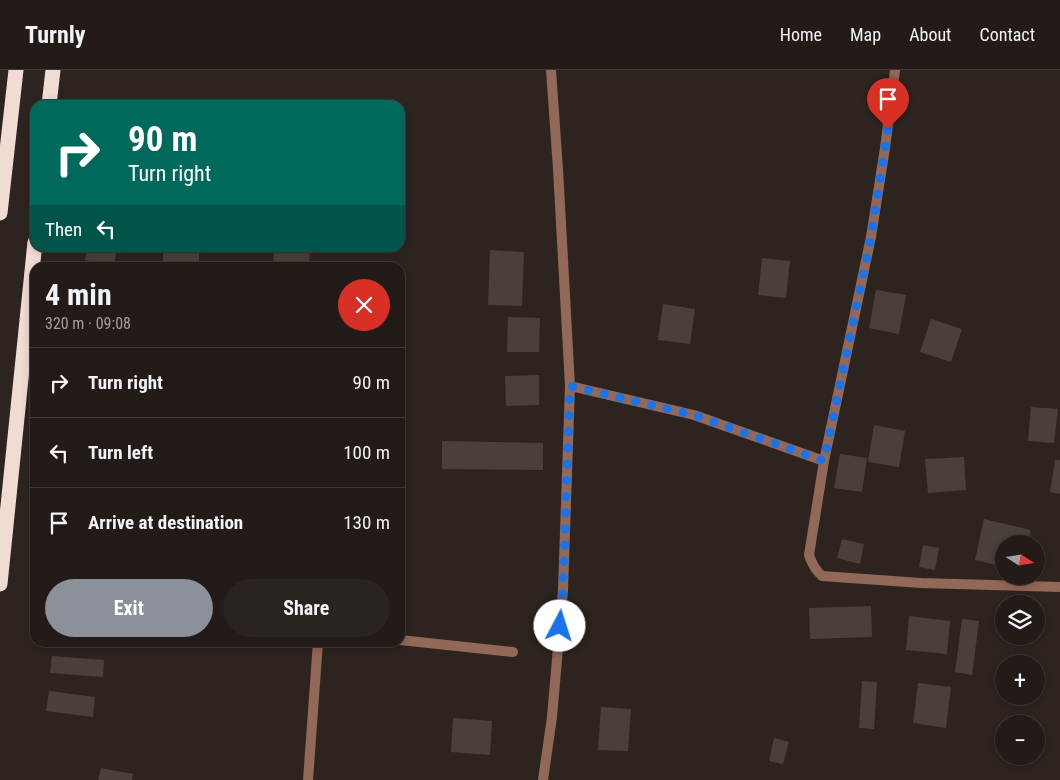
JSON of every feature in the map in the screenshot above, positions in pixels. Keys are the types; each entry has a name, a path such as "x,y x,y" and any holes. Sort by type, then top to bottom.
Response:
{"highway":[{"path":"0,213 16,70"},
{"path":"50,100 53,70"},
{"path":"0,584 30,291"}],"street":[{"path":"543,780 552,716 563,590 570,386 551,70"},
{"path":"895,70 871,237 824,461 809,555 816,571 822,576 921,583 1060,586"},
{"path":"570,386 694,415 824,461"},
{"path":"405,641 513,652"},
{"path":"308,780 318,647"}],"building":[{"path":"490,250 524,252 522,306 488,305"},
{"path":"86,252 116,252 115,262 85,260"},
{"path":"163,252 199,252 199,262 163,262"},
{"path":"274,252 310,252 309,262 273,262"},
{"path":"762,258 790,261 786,298 758,295"},
{"path":"876,290 906,295 899,334 869,328"},
{"path":"663,304 695,309 690,344 658,340"},
{"path":"508,317 540,318 539,352 507,352"},
{"path":"931,319 962,329 951,362 920,352"},
{"path":"539,375 539,405 506,406 505,376"},
{"path":"1031,407 1058,409 1054,443 1028,441"},
{"path":"874,425 905,431 899,467 868,462"},
{"path":"442,441 543,443 543,470 442,469"},
{"path":"840,454 867,458 862,492 834,488"},
{"path":"964,457 966,490 928,493 925,459"},
{"path":"1055,460 1060,460 1060,494 1050,492"},
{"path":"984,519 1031,530 1030,535 995,535 995,565 975,560"},
{"path":"842,539 864,544 860,564 837,558"},
{"path":"923,545 939,548 935,570 919,567"},
{"path":"871,606 872,637 810,639 809,608"},
{"path":"909,616 950,621 947,654 906,650"},
{"path":"962,619 979,621 972,675 955,672"},
{"path":"52,656 104,660 103,677 50,673"},
{"path":"862,681 877,682 874,729 859,728"},
{"path":"918,683 951,687 946,728 913,723"},
{"path":"49,691 95,697 93,717 46,711"},
{"path":"601,707 631,709 628,751 598,750"},
{"path":"453,718 492,721 490,755 451,752"},
{"path":"774,738 789,742 783,764 769,761"},
{"path":"101,768 133,774 132,780 98,780"}],"route":[{"path":"560,626 570,386 694,415 824,461 871,237 888,129"}]}
